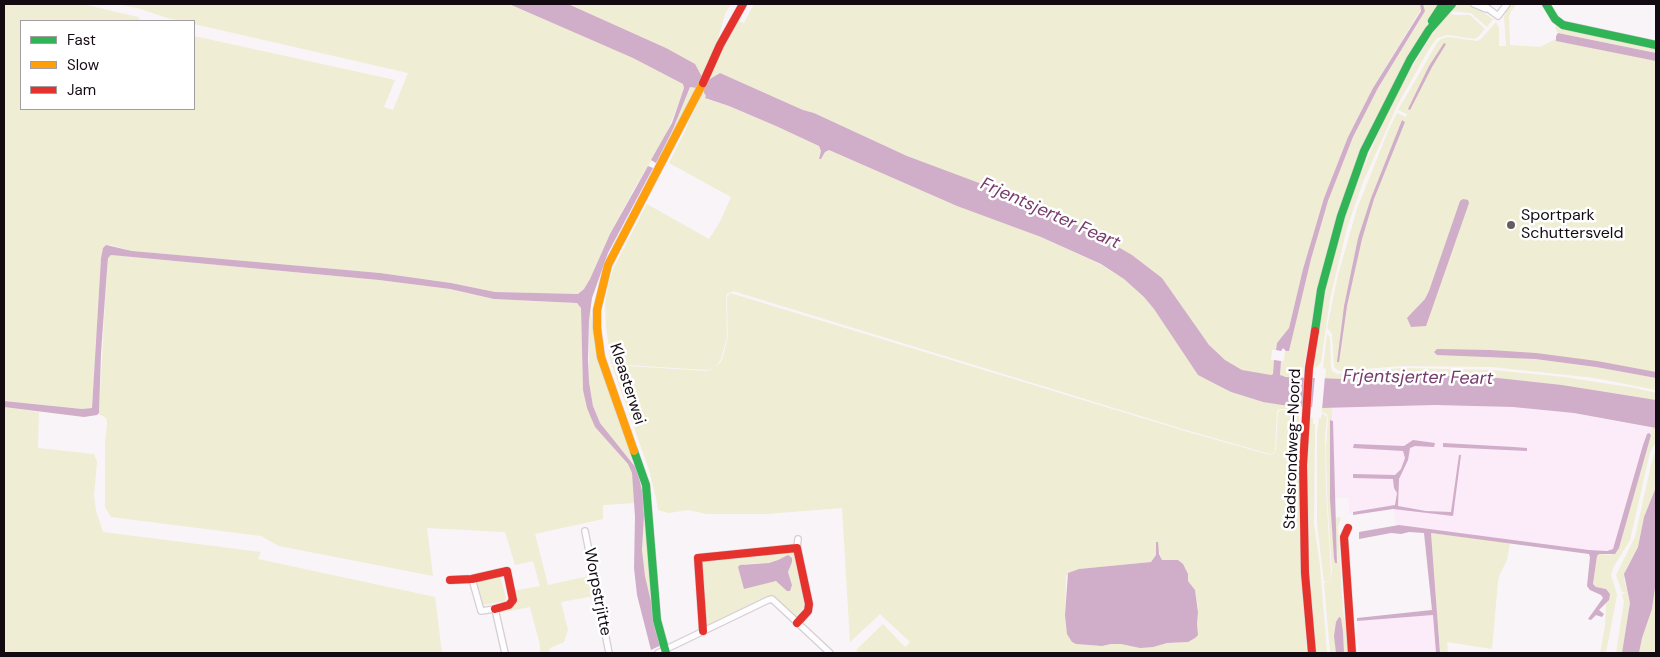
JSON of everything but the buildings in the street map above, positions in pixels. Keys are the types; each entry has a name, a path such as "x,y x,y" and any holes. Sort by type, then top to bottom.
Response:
{"street":[{"name":"Kleasterwei","path":"663,652 657,620 646,485 601,357 597,328 597,310 608,265 700,90 720,45 743,4"},
{"name":"Stadsrondweg-Noord","path":"1429,30 1442,4"},
{"name":"Stadsrondweg-Noord","path":"1312,653 1305,573 1303,466 1309,368 1321,290 1331,248 1350,187 1364,151 1392,93 1429,30 1452,4"},
{"path":"1474,4 1488,9"},
{"path":"1482,4 1498,16 1507,4"},
{"path":"1546,4 1555,19 1563,25 1656,45"},
{"path":"1348,528 1344,537 1352,653"},
{"name":"Worpstrjitte","path":"584,531 609,653"},
{"path":"797,623 808,610 809,604 797,548 798,539"},
{"path":"703,631 698,558 797,548"},
{"path":"450,580 472,579 507,571 513,600 509,605 496,609 480,610 472,579"},
{"path":"663,652 768,600 776,602 829,653"},
{"path":"496,609 505,653"}],"shaded area":[{"path":"4,4 82,4 138,17 140,20 20,20 20,110 195,110 195,36 395,80 384,107 393,110 408,73 195,24 195,20 177,20 118,4 509,4 633,58 683,84 684,88 665,138 634,189 610,234 590,279 584,289 578,294 495,292 451,283 380,273 132,251 111,245 103,248 101,258 92,408 82,409 4,401"},
{"path":"568,4 731,4 725,14 716,46 702,77 666,48"},
{"path":"754,4 1420,4 1421,9 1373,88 1348,137 1324,198 1303,269 1289,328 1277,343 1276,350 1272,350 1271,360 1274,360 1273,374 1268,376 1242,370 1214,351 1162,278 1132,255 1094,233 1014,196 907,156 814,113 803,110 720,73 708,80 714,63 736,20 744,23"},
{"path":"1423,4 1436,4 1439,6 1407,59 1356,163 1338,211 1319,281 1302,378 1280,376 1281,361 1284,361 1285,351 1289,351 1302,293 1328,201 1353,137 1378,88 1425,11"},
{"path":"1470,4 1493,19 1487,27 1471,13 1451,11 1453,6"},
{"name":"Sportpark Schuttersveld","path":"1511,4 1517,4 1509,17 1510,45 1540,47 1556,39 1656,59 1656,375 1533,356 1490,356 1535,359 1596,367 1656,378 1656,390 1595,378 1492,367 1402,366 1339,371 1334,367 1332,334 1327,328 1338,275 1357,209 1388,131 1397,113 1406,117 1407,114 1398,110 1441,39 1448,37 1477,41 1496,22 1499,28 1499,46 1506,46 1504,16","holes":["1402,120 1404,120 1374,195 1356,254 1345,304 1337,362 1344,306 1358,238 1371,198"]},
{"path":"1448,12 1454,15 1470,15 1485,29 1474,39 1448,35 1437,38 1398,104 1363,182 1347,228 1330,299 1321,362 1317,367 1313,368 1322,303 1340,231 1362,171 1391,103 1430,37"},
{"path":"1557,25 1656,48 1656,53 1558,33 1555,28"},
{"path":"690,87 697,88 656,163"},
{"path":"702,90 707,96 706,99 729,106 819,146 821,151 819,158 821,159 825,152 829,150 957,206 1041,237 1100,264 1124,279 1154,309 1198,375 1203,378 1206,377 1231,392 1263,402 1299,406 1299,410 1280,409 1277,411 1274,453 1270,454 1186,430 733,291 727,294 726,298 727,337 721,359 715,369 611,364 605,305 608,285 614,267 647,204 709,239 720,222 731,197 669,163"},
{"path":"111,255 379,280 450,289 494,299 577,303 581,308 583,390 595,427 628,464 632,473 635,503 603,505 603,519 535,534 548,585 589,576 594,596 561,602 568,630 564,642 550,648 549,653 540,653 540,645 530,607 499,613 499,609 513,604 512,591 540,586 533,561 515,565 505,532 427,528 433,576 279,546 261,536 111,517 105,507 107,423 106,418 99,414 106,283 108,258"},
{"path":"730,293 1270,455 1274,454 1276,450 1278,412 1281,410 1299,411 1299,533 1307,653 859,653 856,650 883,624 905,647 910,642 880,614 850,642 842,508 766,514 707,514 688,510 669,513 658,510 649,470 612,365 706,371 715,369 722,360 728,337 727,298","holes":["1156,542 1162,560 1178,560 1188,574 1188,581 1195,590 1198,607 1198,635 1188,642 1167,643 1140,648 1121,644 1102,646 1076,644 1065,615 1066,576 1079,569 1151,562 1156,555"]},
{"path":"590,309 595,335 633,463 600,423 593,406 589,382"},
{"path":"1327,333 1330,338 1331,368 1333,372 1338,374 1402,368 1492,370 1564,377 1635,388 1656,393 1656,400 1562,385 1498,378 1402,375 1325,379 1326,369 1323,368"},
{"path":"1435,405 1513,407 1574,413 1652,428 1651,435 1647,434 1643,445 1613,549 1607,551 1589,550 1396,525 1393,509 1353,515 1353,513 1349,513 1349,498 1334,498 1332,408"},
{"path":"4,407 39,412 38,448 94,454 97,462 94,495 96,511 103,532 261,552 258,559 435,597 442,653 4,653"},
{"path":"1322,408 1332,408 1332,420 1330,420 1332,524 1335,563 1338,562 1335,518 1341,517 1338,527 1343,613 1347,627 1348,653 1344,653 1343,632 1335,628 1336,653 1330,653 1324,583 1329,581 1332,572 1327,494 1326,448 1328,419 1327,414 1322,412"},
{"path":"1322,413 1327,417 1325,436 1326,493 1331,572 1329,581 1324,582 1317,524 1317,435 1319,418 1321,418"},
{"path":"1309,417 1313,418 1313,424 1315,424 1314,524 1320,566 1327,653 1315,653 1307,478"},
{"path":"1652,428 1656,428 1656,442 1650,452 1630,540 1614,566 1611,575 1617,595 1606,653 1600,653 1605,626 1606,603 1610,594 1606,589 1596,587 1593,584 1597,556 1599,554 1611,555 1619,548"},
{"path":"1656,449 1656,487 1644,517 1638,547 1626,569 1624,579 1630,603 1622,653 1616,653 1624,602 1622,594 1627,593 1622,592 1616,575 1635,537"},
{"path":"643,495 650,573 652,612 642,550"},
{"path":"1431,533 1510,543 1507,560 1498,581 1492,649 1447,642 1448,653 1440,653"},
{"path":"790,550 798,553 806,604 797,617 773,595 706,626 701,564 704,560","holes":["788,555 792,562 788,572 792,585 772,581 744,589 744,564 769,563"]},
{"path":"500,576 506,598 505,601 484,605 481,603 477,583 480,580"},
{"path":"1656,582 1656,653 1639,653 1652,609"},
{"path":"1433,615 1436,653 1359,653 1357,621"}],"water":[{"name":"Frjentsjerter Feart","path":"509,4 568,4 666,48 695,64 702,77 708,80 720,73 803,110 814,113 907,156 1014,196 1094,233 1132,255 1162,278 1209,345 1225,360 1242,370 1271,375 1273,374 1274,360 1281,361 1280,375 1286,377 1344,379 1427,375 1498,378 1562,385 1656,400 1656,428 1574,413 1513,407 1435,405 1322,408 1263,402 1231,392 1198,375 1144,297 1124,279 1101,264 1041,237 957,206 829,150 819,159 821,151 819,146 729,106 705,98 706,96 703,91 697,88 690,87 673,129 656,163 651,160 672,123 684,88 683,84 633,58"},
{"path":"1420,4 1423,4 1425,11 1378,88 1353,137 1328,201 1311,259 1289,351 1283,348 1281,351 1276,350 1277,343 1289,328 1303,269 1324,198 1348,137 1373,88 1421,11"},
{"path":"1558,33 1656,53 1656,61 1556,41"},
{"path":"1444,43 1446,44 1410,110 1408,109 1429,66"},
{"path":"1402,120 1405,122 1374,199 1362,239 1347,306 1339,362 1337,362 1344,306 1358,238 1371,198"},
{"path":"648,166 653,168 608,253 592,298 589,320 588,359 593,406 600,423 637,469 643,495 642,550 645,576 661,645 651,650 637,595 634,568 635,517 632,473 628,464 595,427 587,408 583,390 581,308 577,303 494,299 450,289 379,280 111,255 108,258 106,283 99,413 84,417 4,407 4,401 82,409 92,408 101,258 103,248 106,245 132,251 380,273 451,283 495,292 578,294 584,289 590,279 610,234"},
{"path":"1463,199 1468,200 1469,203 1426,326 1411,327 1407,318 1425,299 1429,291 1460,201"},
{"path":"1437,349 1536,353 1597,361 1656,372 1656,378 1596,367 1535,359 1437,355 1434,352"},
{"path":"1330,420 1333,421 1337,563 1335,563 1334,558 1330,499"},
{"path":"1649,433 1651,435 1619,548 1615,554 1599,554 1597,556 1593,584 1596,587 1606,589 1610,594 1609,600 1599,610 1604,614 1602,617 1596,615 1591,620 1588,619 1603,598 1587,586 1589,554 1431,533 1440,653 1436,653 1433,615 1357,621 1357,618 1432,610 1424,533 1391,533 1359,539 1359,532 1399,525 1589,550 1607,551 1613,549 1643,445"},
{"path":"1413,440 1435,443 1434,447 1415,446 1410,448 1408,460 1399,479 1398,506 1426,511 1451,512 1459,455 1461,455 1453,516 1393,509 1353,515 1353,512 1395,505 1397,493 1394,488 1393,479 1353,478 1353,474 1395,475 1401,469 1405,458 1403,451 1353,448 1354,444 1404,446"},
{"path":"1443,443 1527,448 1527,451 1443,447"},
{"path":"1656,487 1656,581 1652,609 1639,653 1622,653 1630,603 1624,574 1638,547 1644,517"},
{"path":"1156,542 1158,542 1159,554 1162,560 1178,560 1183,564 1188,574 1188,581 1195,590 1198,612 1198,635 1188,642 1167,643 1140,648 1121,644 1102,646 1072,642 1067,634 1065,615 1068,573 1079,569 1151,562 1156,555"},
{"path":"788,555 792,558 788,572 792,585 790,591 787,591 776,581 744,589 738,567 740,565 769,563"},
{"path":"1339,617 1341,618 1343,632 1344,653 1336,653 1334,636 1336,622"}],"pier":[{"path":"1315,376 1325,376 1322,410 1312,409"}],"traffic: fast":[{"path":"1432,21 1443,4"},
{"path":"1315,331 1321,290 1341,216 1364,151 1410,60 1429,30 1452,4"},
{"path":"1546,4 1555,19 1563,25 1656,45"},
{"path":"634,451 646,485 657,620 666,653"}],"traffic: slow":[{"path":"634,451 601,357 597,328 597,310 608,265 703,83"}],"traffic: jam":[{"path":"703,83 720,45 743,4"},
{"path":"1312,653 1305,573 1303,465 1309,368 1315,331"},
{"path":"1348,528 1344,537 1352,653"},
{"path":"703,631 698,558 797,548 809,604 808,611 797,623"},
{"path":"450,580 472,579 507,571 513,600 509,605 495,609"}],"place":[{"name":"Sportpark Schuttersveld","path":"1511,225"}]}
